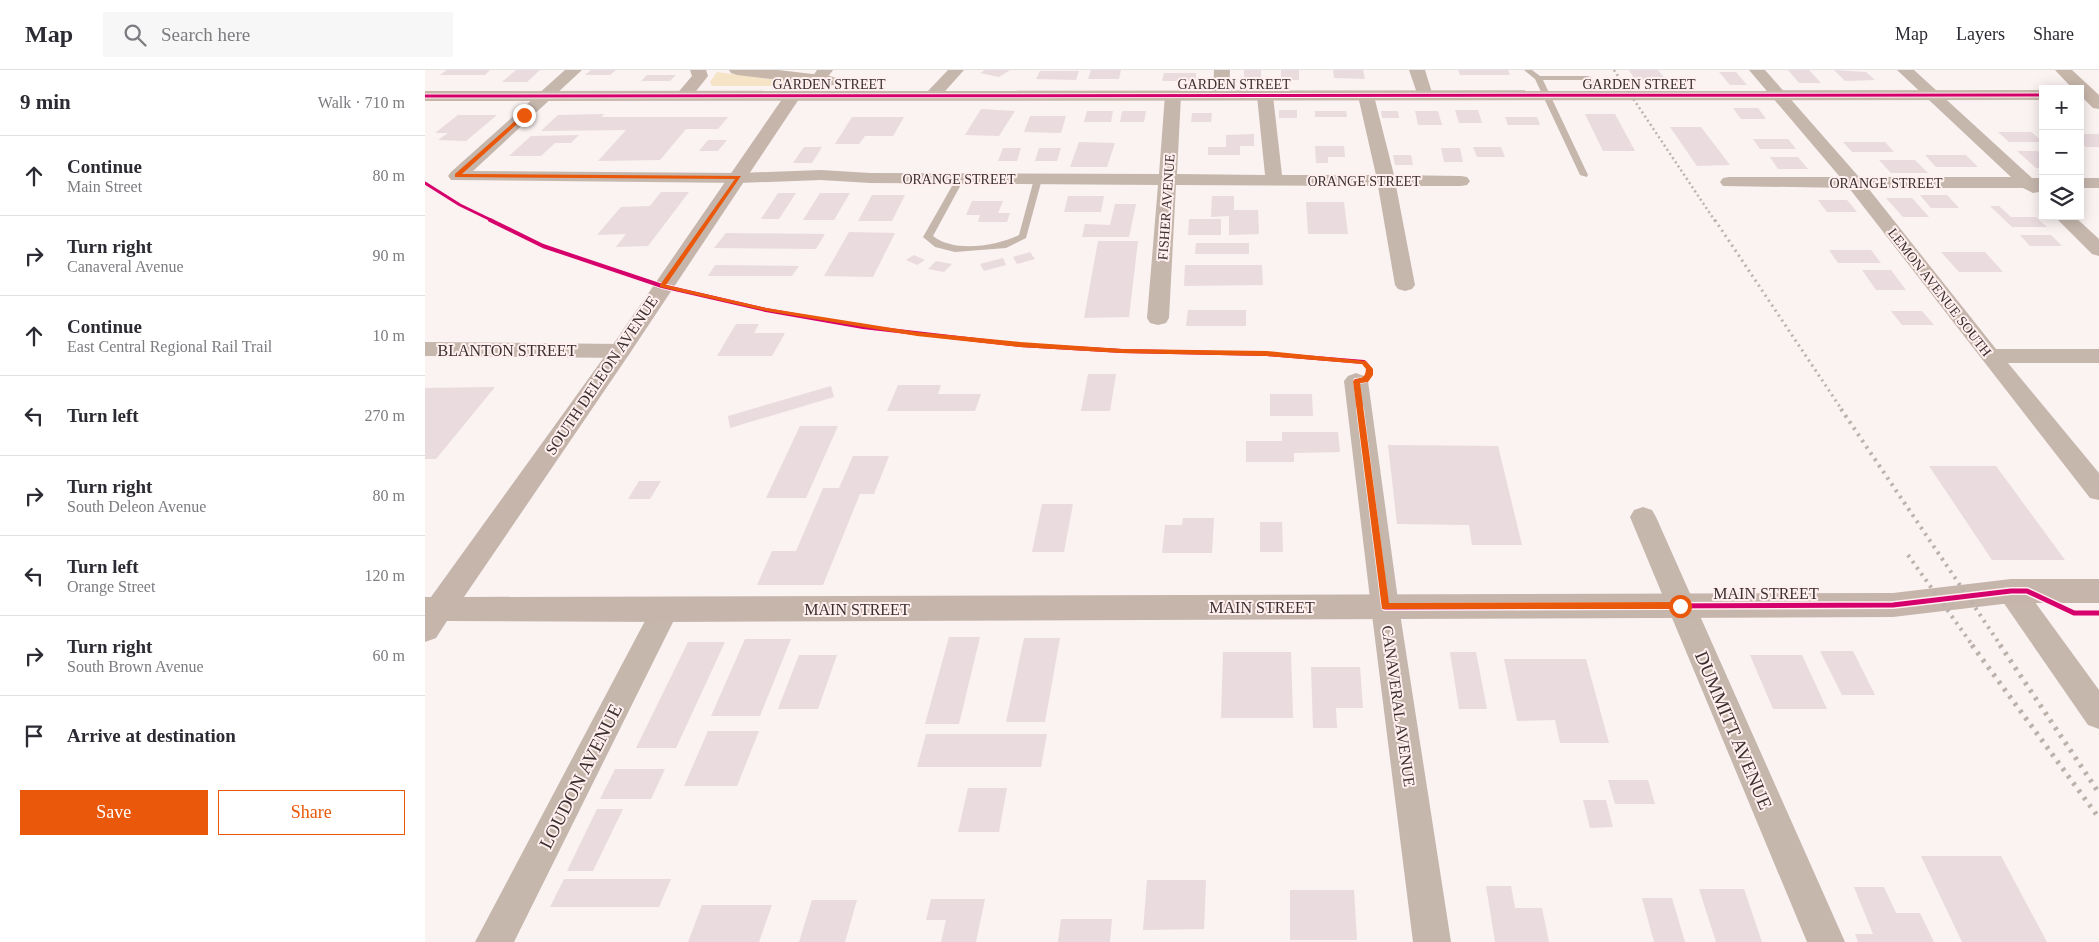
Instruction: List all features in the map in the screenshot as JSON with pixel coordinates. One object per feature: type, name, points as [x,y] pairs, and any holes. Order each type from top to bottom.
[{"type":"main road","points":[[737,70],[822,75],[933,95]]},
{"type":"main road","points":[[2063,70],[2091,97]]},
{"type":"main road","name":"GARDEN STREET","points":[[425,96],[2039,95]]},
{"type":"street","points":[[544,96],[574,70]]},
{"type":"street","points":[[683,96],[700,76],[698,70]]},
{"type":"street","points":[[933,95],[956,70]]},
{"type":"street","points":[[1221,95],[1222,70]]},
{"type":"street","points":[[1417,70],[1425,96]]},
{"type":"street","points":[[1757,70],[1778,95]]},
{"type":"street","points":[[1905,70],[2035,183]]},
{"type":"street","name":"LEMON AVENUE SOUTH","points":[[1778,95],[1855,183],[1990,356],[2099,491]]},
{"type":"street","name":"ORANGE STREET","points":[[544,96],[457,176],[739,178],[821,175],[870,178],[960,179],[1461,181]]},
{"type":"street","name":"SOUTH DELEON AVENUE","points":[[430,615],[620,351],[662,286],[739,178],[793,96]]},
{"type":"street","name":"FISHER AVENUE","points":[[1158,318],[1173,96]]},
{"type":"street","points":[[1265,96],[1274,180]]},
{"type":"street","points":[[1366,96],[1386,181],[1405,285]]},
{"type":"street","name":"ORANGE STREET","points":[[1729,182],[2035,183]]},
{"type":"street","points":[[2084,183],[2099,183]]},
{"type":"street","points":[[2067,220],[2099,250]]},
{"type":"street","name":"BLANTON STREET","points":[[425,349],[620,351]]},
{"type":"street","points":[[1990,356],[2099,356]]},
{"type":"street","name":"CANAVERAL AVENUE","points":[[1356,381],[1385,607],[1432,942]]},
{"type":"street","name":"DUMMITT AVENUE","points":[[1643,517],[1826,942]]},
{"type":"street","points":[[2011,591],[2099,715]]},
{"type":"street","name":"MAIN STREET","points":[[430,615],[665,610],[1893,605],[2011,591],[2099,591]]},
{"type":"street","name":"LOUDON AVENUE","points":[[494,942],[665,610]]},
{"type":"lane","points":[[1528,70],[1538,78],[1583,175]]},
{"type":"lane","points":[[1538,78],[1588,78],[1598,96]]},
{"type":"lane","points":[[960,179],[928,237],[938,246],[955,249],[979,248],[1005,244],[1023,236],[1038,179]]},
{"type":"shaded area","points":[[717,72],[822,86],[712,86],[710,82]]},
{"type":"building","points":[[447,70],[490,70],[485,75],[440,75]]},
{"type":"building","points":[[516,70],[540,70],[527,82],[502,82]]},
{"type":"building","points":[[591,70],[616,70],[610,75],[585,75]]},
{"type":"building","points":[[985,70],[1010,70],[999,77],[980,73]]},
{"type":"building","points":[[1091,70],[1121,70],[1119,79],[1088,79]]},
{"type":"building","points":[[1244,70],[1261,70],[1261,78],[1244,78]]},
{"type":"building","points":[[1281,70],[1299,70],[1299,80],[1281,80]]},
{"type":"building","points":[[1333,70],[1363,70],[1365,79],[1334,78]]},
{"type":"building","points":[[1458,70],[1508,70],[1510,75],[1460,75]]},
{"type":"building","points":[[1629,70],[1658,70],[1665,79],[1635,80]]},
{"type":"building","points":[[1788,70],[1809,70],[1821,83],[1799,83]]},
{"type":"building","points":[[1834,70],[1866,72],[1875,80],[1845,81]]},
{"type":"building","points":[[1040,71],[1079,71],[1076,80],[1036,79]]},
{"type":"building","points":[[1719,72],[1736,72],[1747,85],[1730,85]]},
{"type":"building","points":[[1164,73],[1196,73],[1196,81],[1162,81]]},
{"type":"building","points":[[647,75],[676,75],[670,81],[641,81]]},
{"type":"building","points":[[1733,108],[1758,108],[1766,119],[1741,119]]},
{"type":"building","points":[[981,109],[1015,111],[999,136],[965,135]]},
{"type":"building","points":[[1279,110],[1297,110],[1297,118],[1279,118]]},
{"type":"building","points":[[1455,110],[1478,110],[1482,123],[1459,123]]},
{"type":"building","points":[[1087,111],[1113,111],[1111,122],[1084,122]]},
{"type":"building","points":[[1122,111],[1146,111],[1144,122],[1120,122]]},
{"type":"building","points":[[1315,111],[1346,111],[1347,117],[1315,117]]},
{"type":"building","points":[[1381,111],[1398,111],[1399,118],[1382,118]]},
{"type":"building","points":[[1415,111],[1438,111],[1442,125],[1418,125]]},
{"type":"building","points":[[1192,113],[1212,113],[1211,122],[1191,122]]},
{"type":"building","points":[[604,114],[601,117],[728,117],[718,129],[686,129],[660,160],[598,161],[626,130],[541,131],[558,115]]},
{"type":"building","points":[[1585,114],[1615,114],[1635,151],[1603,151]]},
{"type":"building","points":[[458,115],[497,115],[466,141],[438,140],[448,133],[435,133]]},
{"type":"building","points":[[1030,116],[1066,116],[1061,133],[1024,132]]},
{"type":"building","points":[[852,117],[904,117],[893,136],[865,136],[859,144],[835,144]]},
{"type":"building","points":[[1505,117],[1537,117],[1540,125],[1508,125]]},
{"type":"building","points":[[1670,127],[1701,127],[1730,165],[1697,166]]},
{"type":"building","points":[[1998,132],[2031,132],[2039,139],[2039,142],[2009,142]]},
{"type":"building","points":[[1254,134],[1254,146],[1240,146],[1240,155],[1208,155],[1208,147],[1226,147],[1226,135]]},
{"type":"building","points":[[2084,134],[2099,134],[2099,147],[2084,145]]},
{"type":"building","points":[[579,135],[571,143],[555,143],[541,156],[509,156],[531,136]]},
{"type":"building","points":[[1753,139],[1788,139],[1796,149],[1760,149]]},
{"type":"building","points":[[708,140],[727,140],[718,151],[699,151]]},
{"type":"building","points":[[1079,142],[1115,143],[1107,167],[1070,167]]},
{"type":"building","points":[[1843,142],[1885,142],[1894,152],[1852,152]]},
{"type":"building","points":[[1315,146],[1344,146],[1345,157],[1328,157],[1328,163],[1316,163]]},
{"type":"building","points":[[804,147],[822,147],[812,163],[793,163]]},
{"type":"building","points":[[1473,147],[1501,147],[1505,157],[1477,157]]},
{"type":"building","points":[[1003,148],[1021,148],[1017,161],[998,161]]},
{"type":"building","points":[[1039,148],[1061,148],[1057,161],[1035,161]]},
{"type":"building","points":[[1441,148],[1460,148],[1463,162],[1444,162]]},
{"type":"building","points":[[2017,151],[2039,152],[2039,168],[2036,168]]},
{"type":"building","points":[[1393,155],[1411,155],[1413,165],[1395,165]]},
{"type":"building","points":[[1925,155],[1966,155],[1978,167],[1936,167]]},
{"type":"building","points":[[1770,157],[1798,157],[1808,169],[1778,169]]},
{"type":"building","points":[[1879,160],[1915,160],[1928,173],[1891,173]]},
{"type":"building","points":[[661,192],[689,192],[648,246],[616,247],[626,234],[597,235],[621,207],[650,206]]},
{"type":"building","points":[[778,193],[796,193],[779,219],[761,219]]},
{"type":"building","points":[[820,193],[850,193],[834,220],[803,220]]},
{"type":"building","points":[[872,195],[905,195],[892,221],[858,221]]},
{"type":"building","points":[[1920,195],[1947,195],[1959,208],[1931,208]]},
{"type":"building","points":[[1068,196],[1104,196],[1101,212],[1064,212]]},
{"type":"building","points":[[1212,196],[1234,196],[1234,210],[1258,210],[1259,234],[1229,235],[1229,216],[1211,217]]},
{"type":"building","points":[[1886,198],[1912,198],[1929,217],[1903,217]]},
{"type":"building","points":[[1818,200],[1847,200],[1857,212],[1827,212]]},
{"type":"building","points":[[972,201],[1003,201],[998,213],[1010,213],[1007,222],[978,222],[980,215],[966,215]]},
{"type":"building","points":[[1306,202],[1344,202],[1348,234],[1308,234]]},
{"type":"building","points":[[1115,204],[1136,204],[1129,237],[1082,237],[1085,224],[1110,225]]},
{"type":"building","points":[[1990,206],[1999,206],[2011,217],[2036,217],[2047,227],[2012,227]]},
{"type":"building","points":[[1189,219],[1221,219],[1221,235],[1188,235]]},
{"type":"building","points":[[849,232],[895,233],[873,277],[824,276]]},
{"type":"building","points":[[726,233],[825,234],[816,249],[714,248]]},
{"type":"building","points":[[2020,235],[2051,235],[2062,246],[2030,246]]},
{"type":"building","points":[[1098,241],[1138,241],[1129,317],[1084,318]]},
{"type":"building","points":[[1196,243],[1249,243],[1249,254],[1195,254]]},
{"type":"building","points":[[1829,250],[1871,250],[1881,263],[1838,263]]},
{"type":"building","points":[[1030,252],[1035,259],[1017,264],[1013,257]]},
{"type":"building","points":[[1941,252],[1985,252],[2003,272],[1959,272]]},
{"type":"building","points":[[914,255],[925,260],[917,265],[906,260]]},
{"type":"building","points":[[1003,258],[1006,265],[984,271],[980,264]]},
{"type":"building","points":[[936,261],[952,264],[944,272],[928,269]]},
{"type":"building","points":[[715,265],[799,266],[792,276],[708,276]]},
{"type":"building","points":[[1185,265],[1262,265],[1263,285],[1184,286]]},
{"type":"building","points":[[1862,270],[1891,270],[1906,290],[1876,290]]},
{"type":"building","points":[[1188,310],[1246,310],[1246,326],[1186,326]]},
{"type":"building","points":[[1891,311],[1922,311],[1934,325],[1902,325]]},
{"type":"building","points":[[736,324],[759,324],[754,333],[785,333],[772,356],[717,356]]},
{"type":"building","points":[[1088,374],[1116,374],[1110,411],[1081,411]]},
{"type":"building","points":[[898,385],[941,385],[938,394],[981,394],[975,411],[887,411]]},
{"type":"building","points":[[831,386],[834,397],[730,428],[728,416]]},
{"type":"building","points":[[495,387],[436,459],[425,459],[425,388]]},
{"type":"building","points":[[1270,394],[1312,394],[1313,416],[1270,416]]},
{"type":"building","points":[[800,426],[838,426],[806,498],[766,498]]},
{"type":"building","points":[[1282,432],[1338,432],[1340,452],[1294,453],[1294,462],[1246,462],[1246,441],[1282,441]]},
{"type":"building","points":[[1388,445],[1498,446],[1522,545],[1472,545],[1469,525],[1397,524]]},
{"type":"building","points":[[853,456],[889,456],[874,494],[860,494],[823,585],[757,585],[772,551],[796,551],[823,488],[839,488]]},
{"type":"building","points":[[1929,466],[1996,466],[2065,560],[1992,560]]},
{"type":"building","points":[[639,481],[661,481],[650,499],[628,499]]},
{"type":"building","points":[[1042,504],[1073,504],[1064,552],[1032,552]]},
{"type":"building","points":[[1183,518],[1214,518],[1212,553],[1162,553],[1165,525],[1182,525]]},
{"type":"building","points":[[1260,522],[1282,522],[1283,552],[1260,552]]},
{"type":"building","points":[[949,637],[980,637],[959,724],[925,724]]},
{"type":"building","points":[[1024,638],[1060,638],[1045,722],[1006,722]]},
{"type":"building","points":[[745,639],[791,639],[760,716],[711,716]]},
{"type":"building","points":[[688,642],[725,642],[676,748],[636,748]]},
{"type":"building","points":[[1820,651],[1853,651],[1875,695],[1842,695]]},
{"type":"building","points":[[1223,652],[1291,652],[1293,718],[1221,718]]},
{"type":"building","points":[[1450,652],[1476,652],[1487,709],[1459,709]]},
{"type":"building","points":[[799,655],[837,655],[818,709],[778,709]]},
{"type":"building","points":[[1750,655],[1802,655],[1827,709],[1773,709]]},
{"type":"building","points":[[1504,659],[1586,659],[1609,743],[1560,743],[1555,720],[1517,721]]},
{"type":"building","points":[[1311,667],[1360,667],[1363,708],[1336,708],[1337,728],[1313,728]]},
{"type":"building","points":[[708,731],[759,731],[737,786],[684,786]]},
{"type":"building","points":[[926,734],[1047,734],[1041,767],[917,767]]},
{"type":"building","points":[[615,769],[665,769],[651,799],[600,799]]},
{"type":"building","points":[[1608,780],[1648,780],[1655,804],[1615,804]]},
{"type":"building","points":[[968,788],[1007,788],[999,832],[958,832]]},
{"type":"building","points":[[1583,800],[1606,800],[1613,827],[1590,828]]},
{"type":"building","points":[[597,809],[623,809],[593,871],[567,871]]},
{"type":"building","points":[[1921,856],[2001,856],[2047,942],[1962,942]]},
{"type":"building","points":[[564,879],[671,879],[659,907],[550,907]]},
{"type":"building","points":[[1147,880],[1206,880],[1204,929],[1143,930]]},
{"type":"building","points":[[1486,886],[1511,886],[1515,908],[1542,908],[1549,942],[1495,942]]},
{"type":"building","points":[[1854,887],[1884,887],[1896,913],[1920,913],[1934,942],[1858,942],[1855,934],[1873,934]]},
{"type":"building","points":[[1699,889],[1744,889],[1762,942],[1716,942]]},
{"type":"building","points":[[1290,890],[1354,890],[1357,940],[1290,940]]},
{"type":"building","points":[[1642,898],[1672,898],[1685,942],[1654,942]]},
{"type":"building","points":[[931,899],[985,899],[976,942],[941,942],[946,920],[926,920]]},
{"type":"building","points":[[812,900],[857,900],[845,942],[799,942]]},
{"type":"building","points":[[702,905],[772,905],[759,942],[688,942]]},
{"type":"building","points":[[1061,919],[1112,919],[1110,942],[1058,942]]},
{"type":"railway","points":[[1614,70],[1715,221]]},
{"type":"railway","points":[[1715,220],[1842,410]]},
{"type":"railway","points":[[1841,409],[2001,646]]},
{"type":"railway","points":[[1908,555],[1973,646]]},
{"type":"railway","points":[[1972,645],[2099,818]]},
{"type":"railway","points":[[2000,645],[2099,793]]},
{"type":"cycle path","points":[[425,96],[2039,95]]},
{"type":"cycle path","points":[[425,183],[460,205],[543,246],[662,286],[766,310],[863,327],[1020,345],[1122,351],[1267,354],[1364,362],[1370,369],[1369,375],[1365,380],[1356,381],[1385,607],[1893,605],[2011,591],[2027,591],[2074,613],[2099,613]]},
{"type":"route","points":[[524,115],[457,176],[739,178],[662,286],[766,310],[863,327],[917,334],[1020,345],[1122,351],[1267,354],[1364,362],[1370,369],[1369,375],[1365,380],[1356,381],[1385,607],[1680,606]]}]
